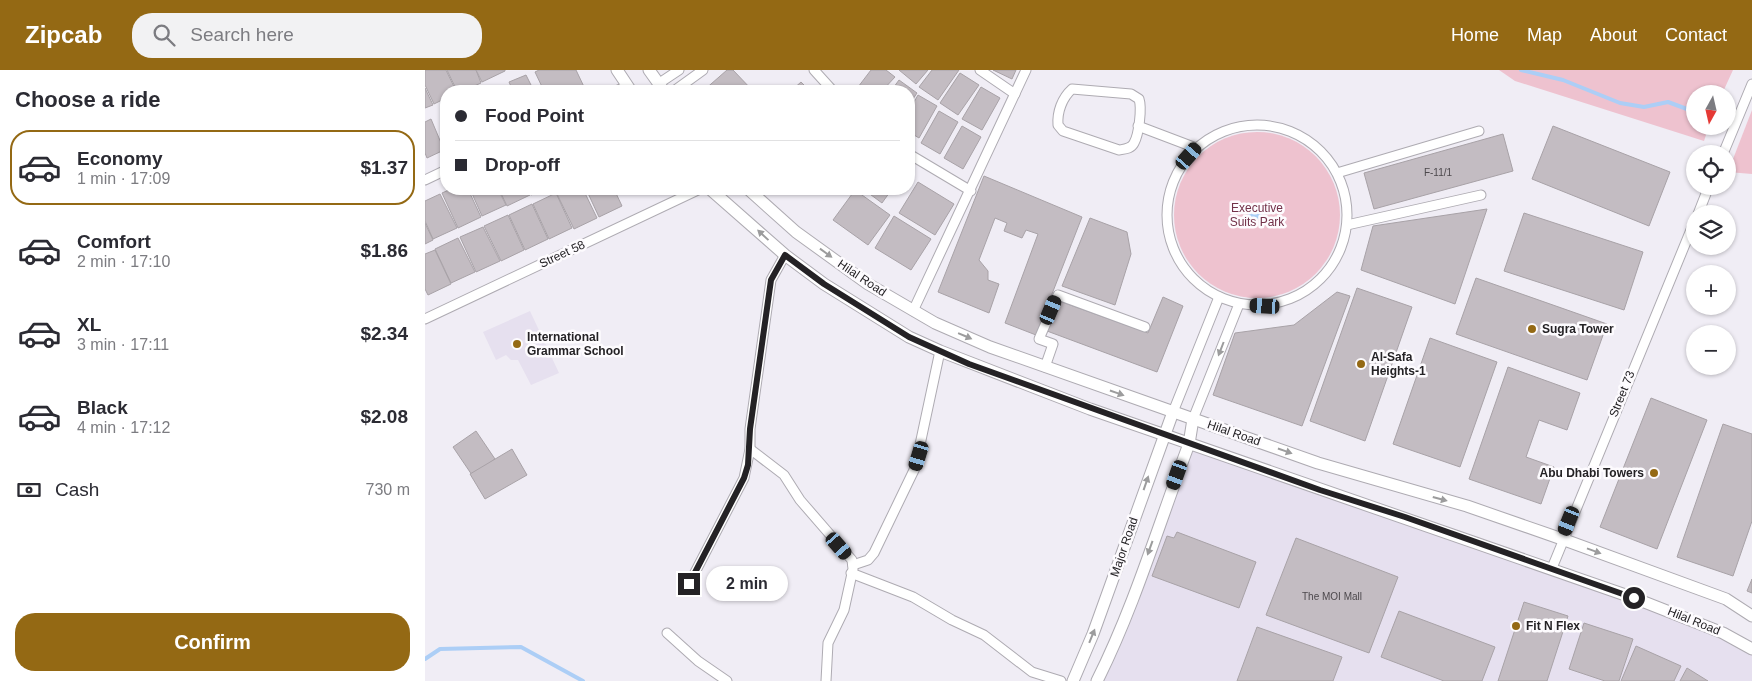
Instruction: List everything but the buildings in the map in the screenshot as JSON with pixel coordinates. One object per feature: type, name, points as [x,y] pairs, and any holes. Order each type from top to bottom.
[{"type":"street","points":[[617,70],[626,85]]},
{"type":"street","points":[[649,70],[659,85]]},
{"type":"street","points":[[664,85],[679,70]]},
{"type":"street","points":[[682,85],[703,70]]},
{"type":"street","points":[[814,70],[828,85]]},
{"type":"street","points":[[980,70],[1015,94]]},
{"type":"street","points":[[913,311],[1027,70]]},
{"type":"street","points":[[1727,145],[1752,84]]},
{"type":"street","points":[[1072,89],[1131,94],[1139,99],[1142,106],[1138,126],[1134,144],[1128,149],[1119,150],[1063,131],[1058,125],[1057,115],[1066,94],[1072,89]]},
{"type":"street","points":[[1258,125],[1281,128],[1310,143],[1323,153],[1337,173],[1346,198],[1347,225],[1343,244],[1331,268],[1313,286],[1291,300],[1265,306],[1239,304],[1219,298],[1196,283],[1179,262],[1169,238],[1166,211],[1171,185],[1181,165],[1196,148],[1215,135],[1236,127],[1258,125]]},
{"type":"street","points":[[1138,126],[1196,148]]},
{"type":"street","points":[[1337,173],[1479,130]]},
{"type":"street","points":[[915,158],[971,191]]},
{"type":"street","points":[[425,180],[440,173]]},
{"type":"street","name":"Street 58","points":[[425,319],[687,195]]},
{"type":"street","name":"Hilal Road","points":[[717,195],[785,255],[824,284],[909,337],[940,351],[1020,384],[1163,435],[1552,568],[1723,633],[1752,649]]},
{"type":"street","name":"Hilal Road","points":[[755,195],[796,232],[868,284],[913,311],[945,327],[1045,367],[1367,479],[1467,506],[1562,539],[1726,599],[1752,616]]},
{"type":"street","points":[[1347,225],[1481,195]]},
{"type":"street","name":"Street 73","points":[[1552,568],[1562,539],[1686,242]]},
{"type":"street","points":[[689,584],[744,478],[750,449],[750,429],[771,280],[785,255]]},
{"type":"street","points":[[1045,367],[1053,344],[1039,339],[1057,295],[1145,327]]},
{"type":"street","points":[[1173,412],[1219,298]]},
{"type":"street","points":[[1193,419],[1239,304]]},
{"type":"street","points":[[852,569],[868,560],[874,553],[911,477],[919,456],[940,351]]},
{"type":"street","name":"Major Road","points":[[1073,681],[1093,634],[1163,435],[1173,412]]},
{"type":"street","name":"Major Road","points":[[1097,681],[1118,637],[1189,444],[1193,419]]},
{"type":"street","points":[[750,449],[784,475],[800,500],[852,560],[844,610],[828,643],[826,681]]},
{"type":"street","points":[[852,569],[913,597],[952,620],[984,635],[1032,672],[1061,681]]},
{"type":"street","points":[[667,633],[698,660],[727,681]]},
{"type":"shaded area","name":"International Grammar School","points":[[530,311],[559,373],[531,385],[518,360],[511,360],[506,355],[496,360],[483,332]]},
{"type":"shaded area","points":[[1189,444],[1552,568],[1752,650],[1752,681],[1096,681]]},
{"type":"green space","points":[[1499,70],[1733,70],[1726,85],[1686,85],[1686,135],[1706,135],[1704,141],[1515,81]]},
{"type":"green space","points":[[1752,110],[1752,174],[1736,173],[1736,151]]},
{"type":"green space","name":"Executive Suits Park","points":[[1265,132],[1289,138],[1316,156],[1334,183],[1339,199],[1339,231],[1334,247],[1316,274],[1303,284],[1281,295],[1249,298],[1225,292],[1204,279],[1193,268],[1177,239],[1174,207],[1180,183],[1193,162],[1204,151],[1233,135]]},
{"type":"water","points":[[1255,206],[1260,208],[1262,213],[1260,218],[1255,220],[1250,218],[1248,213],[1250,208]]},
{"type":"waterway","points":[[1521,70],[1563,80],[1620,103],[1644,107],[1668,102],[1686,109]]},
{"type":"waterway","points":[[425,659],[440,649],[521,647],[583,681]]},
{"type":"place","name":"Sugra Tower","points":[[1532,329]]},
{"type":"place","name":"International Grammar School","points":[[517,344]]},
{"type":"place","name":"Al-Safa Heights-1","points":[[1361,364]]},
{"type":"place","name":"Abu Dhabi Towers","points":[[1654,473]]},
{"type":"place","name":"Fit N Flex","points":[[1516,626]]},
{"type":"route","points":[[689,584],[744,478],[748,465],[750,429],[771,280],[785,255],[824,284],[909,337],[969,364],[1189,444],[1320,490],[1405,517],[1634,598]]}]
